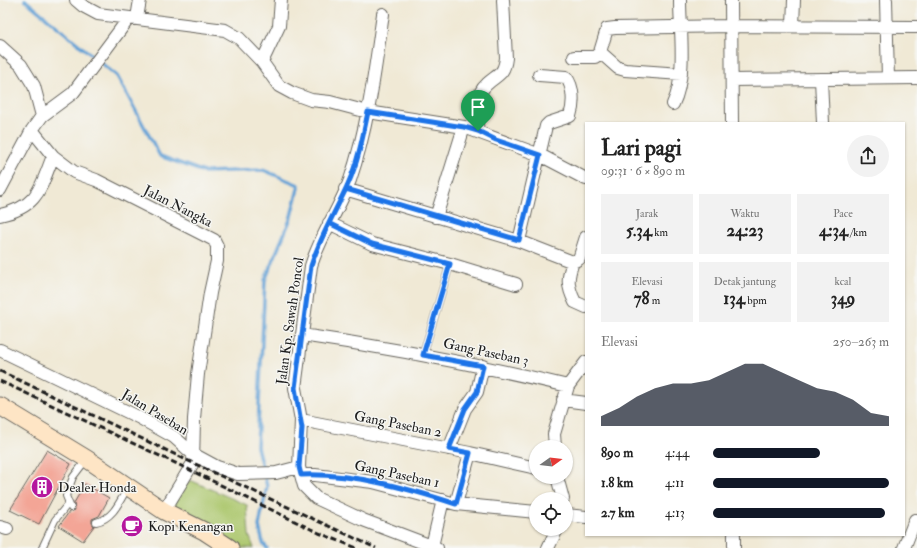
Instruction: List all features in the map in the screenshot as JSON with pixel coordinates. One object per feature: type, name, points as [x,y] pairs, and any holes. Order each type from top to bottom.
[{"type":"main road","points":[[0,406],[87,459],[164,511],[204,530],[230,548]]},
{"type":"street","points":[[0,190],[32,130],[42,116],[74,93],[102,54],[133,18],[140,0]]},
{"type":"street","points":[[262,62],[279,26],[281,0]]},
{"type":"street","points":[[478,131],[476,108],[480,95],[486,85],[502,73],[505,67],[506,58],[503,0]]},
{"type":"street","points":[[673,104],[678,93],[681,74],[680,0]]},
{"type":"street","points":[[731,0],[732,122]]},
{"type":"street","points":[[793,26],[794,0]]},
{"type":"street","points":[[886,0],[888,78]]},
{"type":"street","points":[[81,2],[98,14],[225,30],[239,38],[262,62],[279,86],[292,93],[311,100],[330,102],[368,112],[464,127],[478,131],[496,140],[540,155],[585,178]]},
{"type":"street","name":"Jalan Kp. Sawah Poncol","points":[[300,471],[301,420],[295,388],[311,266],[317,247],[346,189],[362,144],[383,14]]},
{"type":"street","points":[[574,57],[595,57],[600,52],[607,29],[731,26],[917,27]]},
{"type":"street","points":[[0,46],[21,66],[34,86],[42,116]]},
{"type":"street","points":[[600,52],[618,68],[625,70],[681,74]]},
{"type":"street","points":[[519,240],[546,126],[550,123],[570,116],[573,108],[570,81],[566,77],[539,75]]},
{"type":"street","points":[[732,80],[917,78]]},
{"type":"street","points":[[821,79],[823,122]]},
{"type":"street","points":[[436,217],[464,127]]},
{"type":"street","name":"Jalan Nangka","points":[[32,130],[53,156],[74,172],[96,180],[214,240],[217,246],[217,261],[210,293],[198,374],[193,463],[164,511]]},
{"type":"street","points":[[0,215],[22,209],[34,200],[53,156]]},
{"type":"street","points":[[346,189],[436,217],[519,240],[573,262]]},
{"type":"street","points":[[329,223],[372,244],[450,264],[516,284]]},
{"type":"street","points":[[585,240],[579,259],[573,262],[567,279],[574,302],[585,307]]},
{"type":"street","name":"Gang Paseban 3","points":[[302,334],[483,366],[568,386]]},
{"type":"street","name":"Jalan Paseban","points":[[0,350],[138,417],[174,437],[193,454],[217,467],[238,474],[300,471]]},
{"type":"street","points":[[554,440],[554,434],[568,386],[585,363]]},
{"type":"street","points":[[449,449],[465,409],[477,392],[483,366]]},
{"type":"street","points":[[563,400],[585,403]]},
{"type":"street","name":"Gang Paseban 2","points":[[301,420],[470,453],[529,466]]},
{"type":"street","points":[[456,504],[470,453]]},
{"type":"street","points":[[300,471],[304,486],[316,498],[363,520],[434,547],[443,500]]},
{"type":"street","name":"Gang Paseban 1","points":[[300,471],[315,475],[373,482],[456,504],[529,511]]},
{"type":"street","points":[[573,516],[585,517]]},
{"type":"street","points":[[904,548],[915,520],[917,520]]},
{"type":"street","points":[[548,548],[554,536]]},
{"type":"street","points":[[734,536],[734,548]]},
{"type":"lane","points":[[423,355],[450,264]]},
{"type":"lane","points":[[42,548],[55,520],[70,506],[66,496],[69,486],[87,459]]},
{"type":"lane","points":[[96,522],[104,521],[112,514],[129,486]]},
{"type":"green space","points":[[190,480],[247,505],[249,535],[254,548],[238,548],[171,507]]},
{"type":"building","name":"Dealer Honda","points":[[47,450],[71,464],[39,524],[10,510]]},
{"type":"building","points":[[85,484],[109,498],[99,516],[92,519],[94,526],[83,541],[59,526],[69,512],[75,510],[74,503]]},
{"type":"waterway","points":[[25,0],[117,76],[160,156],[204,172],[263,170],[299,185],[290,220],[265,280],[257,447],[267,486],[259,526],[263,543],[267,548]]},
{"type":"railway","points":[[0,371],[376,548]]},
{"type":"railway","points":[[0,381],[190,470],[319,533],[357,548]]},
{"type":"place","name":"Dealer Honda","points":[[42,487]]},
{"type":"place","name":"Kopi Kenangan","points":[[132,526]]},
{"type":"route","points":[[478,131],[464,127],[368,112],[362,144],[349,182],[335,214],[329,223],[317,247],[311,266],[295,388],[302,428],[299,467],[301,475],[315,475],[373,482],[456,504],[470,453],[449,449],[465,409],[477,392],[483,366],[423,355],[450,264],[372,244],[329,223],[335,214],[346,189],[436,217],[519,240],[540,155],[496,140],[478,131]]}]
